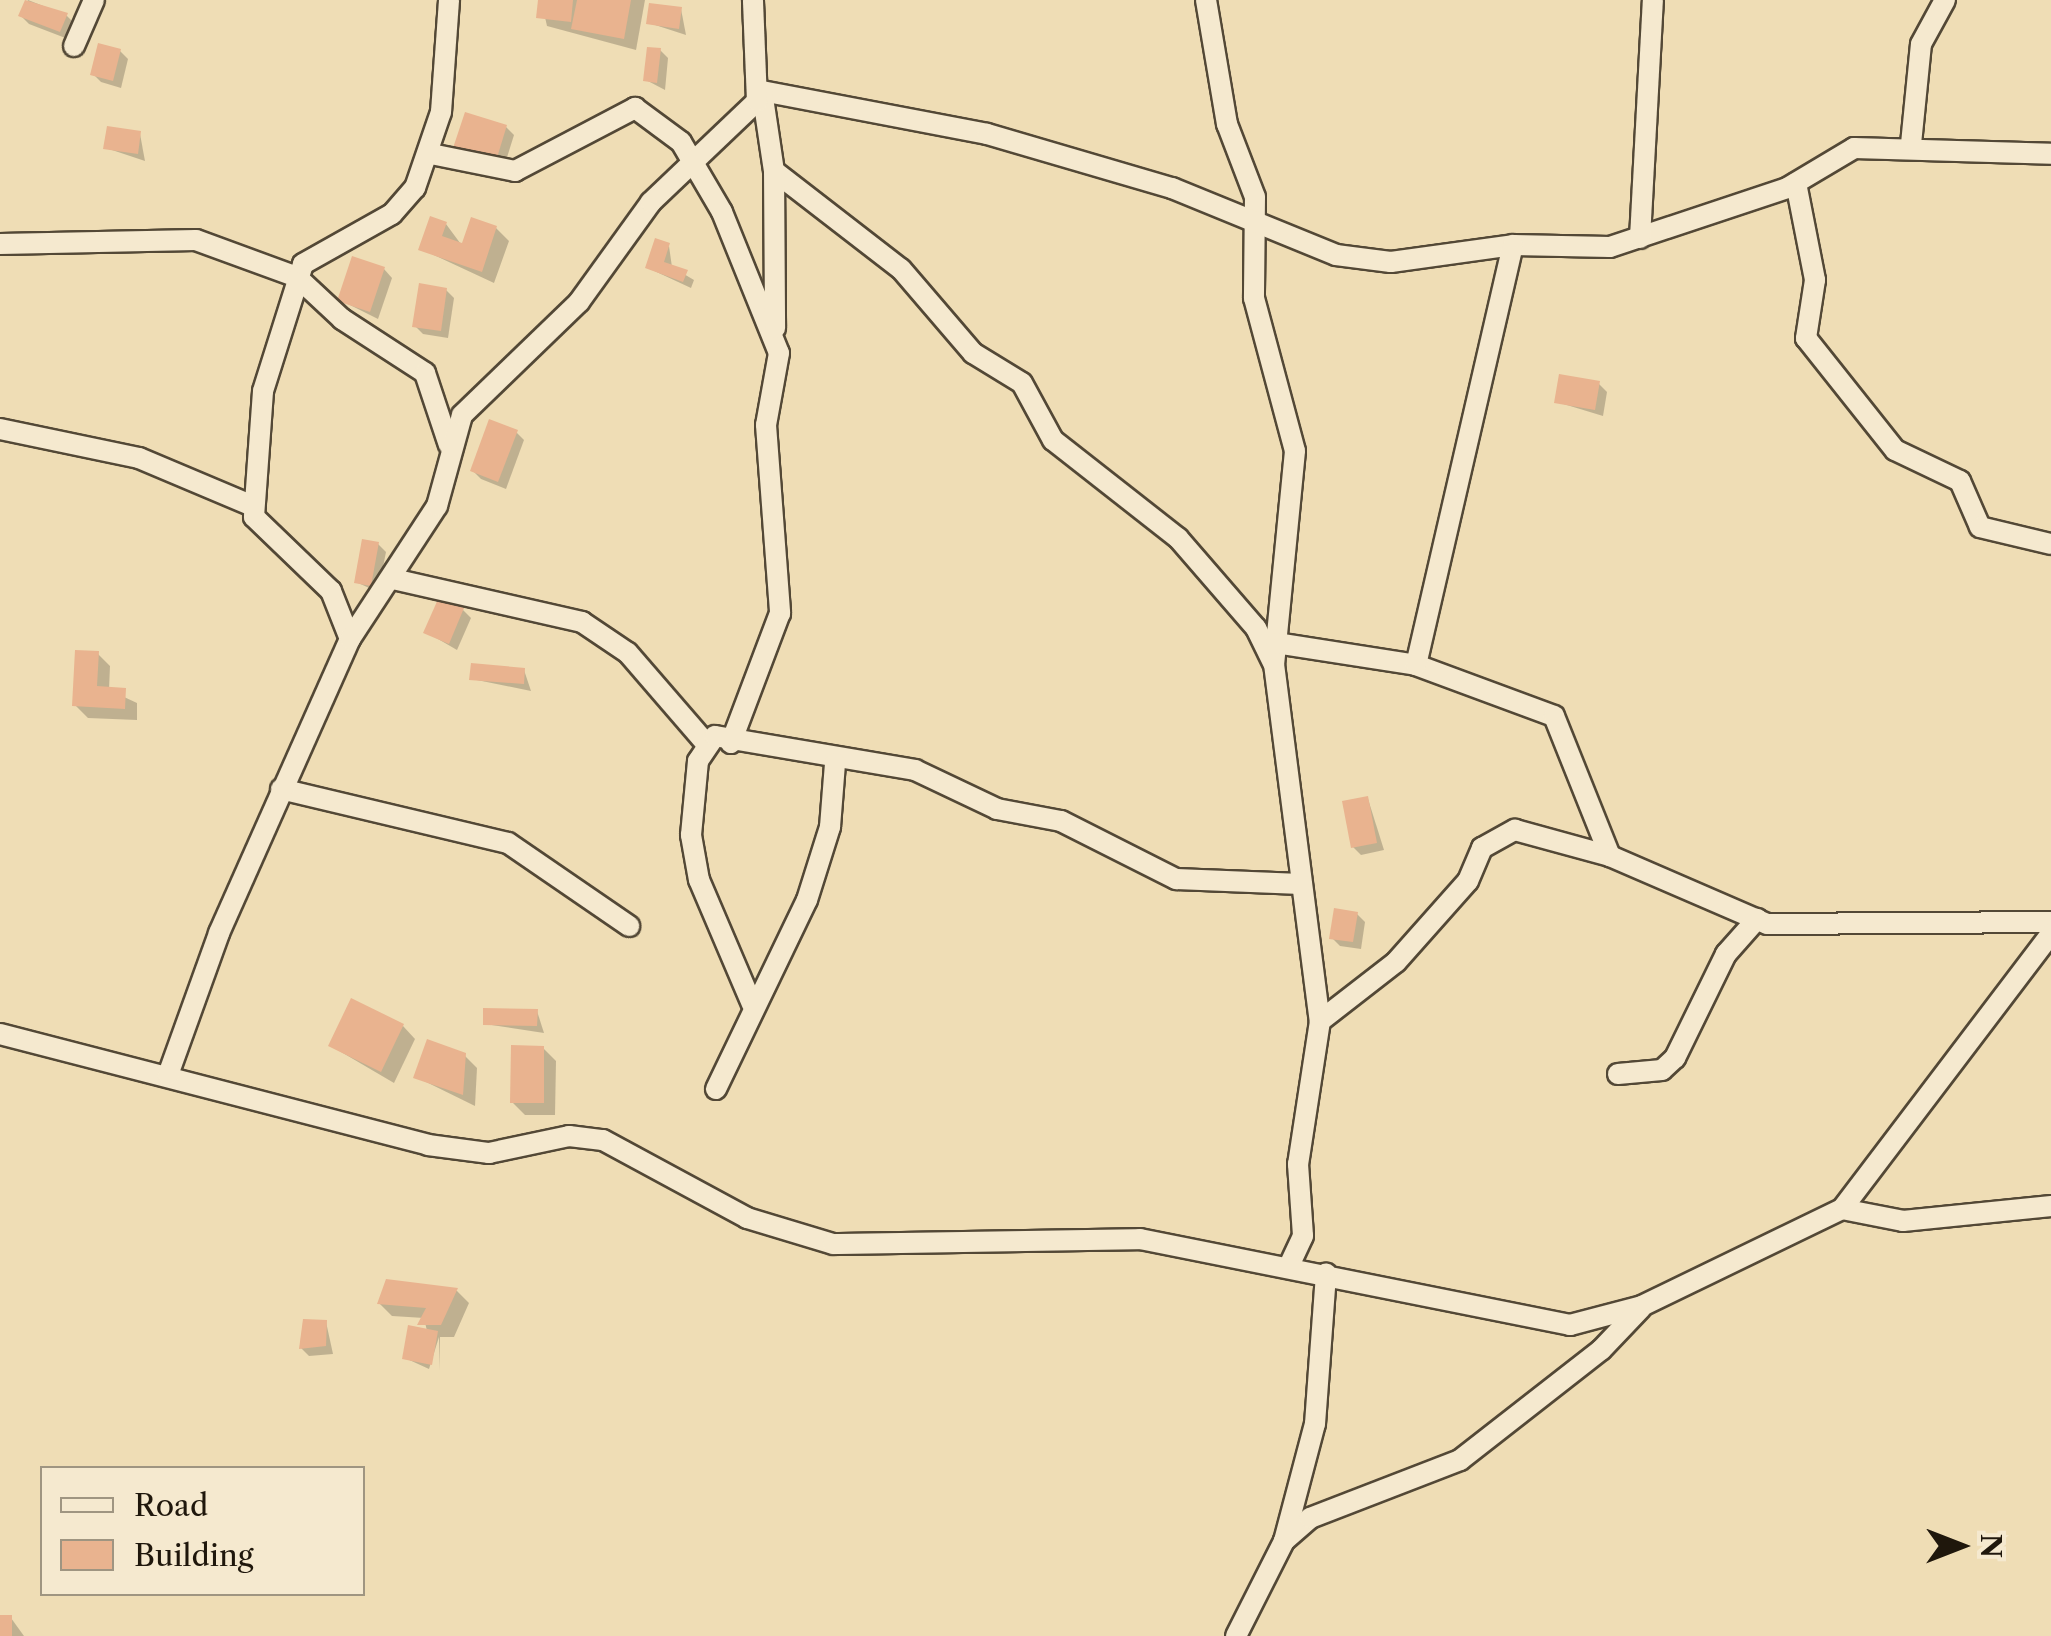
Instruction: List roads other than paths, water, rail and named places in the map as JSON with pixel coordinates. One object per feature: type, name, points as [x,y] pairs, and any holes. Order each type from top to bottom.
[{"type":"street","points":[[74,46],[94,0]]},
{"type":"street","points":[[350,639],[331,591],[259,526],[250,505],[263,392],[294,314],[297,276],[322,247],[404,204],[430,154],[449,0]]},
{"type":"street","points":[[731,742],[780,614],[767,504],[775,328],[774,171],[753,0]]},
{"type":"street","points":[[1206,0],[1220,97],[1255,197],[1254,298],[1295,451],[1275,654],[1320,1021],[1298,1164],[1303,1236],[1290,1264]]},
{"type":"street","points":[[1640,238],[1653,0]]},
{"type":"street","points":[[1911,144],[1921,44],[1945,0]]},
{"type":"street","points":[[168,1076],[281,789],[350,639],[394,579],[437,506],[449,445],[470,405],[580,302],[640,214],[762,91]]},
{"type":"street","points":[[762,91],[987,134],[1253,222],[1336,255],[1391,262],[1513,245],[1640,238],[1796,183],[1840,152],[1911,144],[2051,154]]},
{"type":"street","points":[[430,154],[516,172],[635,108],[676,136],[775,328]]},
{"type":"street","points":[[774,171],[901,269],[973,353],[1022,384],[1053,440],[1178,538],[1275,654],[1416,665],[1554,716],[1610,856]]},
{"type":"street","points":[[1796,183],[1815,280],[1806,338],[1895,450],[1960,481],[1980,526],[2051,544]]},
{"type":"street","points":[[0,244],[196,240],[297,276],[342,319],[425,372],[449,445]]},
{"type":"street","points":[[1416,665],[1513,245]]},
{"type":"street","points":[[0,429],[139,458],[250,505]]},
{"type":"street","points":[[394,579],[582,622],[628,653],[704,741],[731,742],[835,763],[915,770],[997,809],[1061,821],[1176,879],[1301,884]]},
{"type":"street","points":[[704,741],[690,808],[699,880],[752,1004]]},
{"type":"street","points":[[716,1089],[752,1004],[807,900],[830,826],[835,763]]},
{"type":"street","points":[[281,789],[508,843],[629,926]]},
{"type":"street","points":[[1320,1021],[1396,962],[1500,832],[1536,832],[1610,856],[1757,920],[1790,928],[1942,918],[2051,922]]},
{"type":"street","points":[[1618,1074],[1662,1070],[1675,1058],[1726,954],[1757,920]]},
{"type":"street","points":[[0,1034],[428,1145],[488,1153],[569,1136],[603,1140],[747,1218],[834,1244],[1140,1239],[1290,1264],[1547,1324],[1642,1306],[1842,1208],[2051,934]]},
{"type":"street","points":[[1842,1208],[1903,1221],[2051,1206]]},
{"type":"street","points":[[1236,1636],[1284,1541],[1315,1424],[1326,1272]]},
{"type":"street","points":[[1284,1541],[1341,1501],[1460,1460],[1602,1350],[1642,1306]]}]
